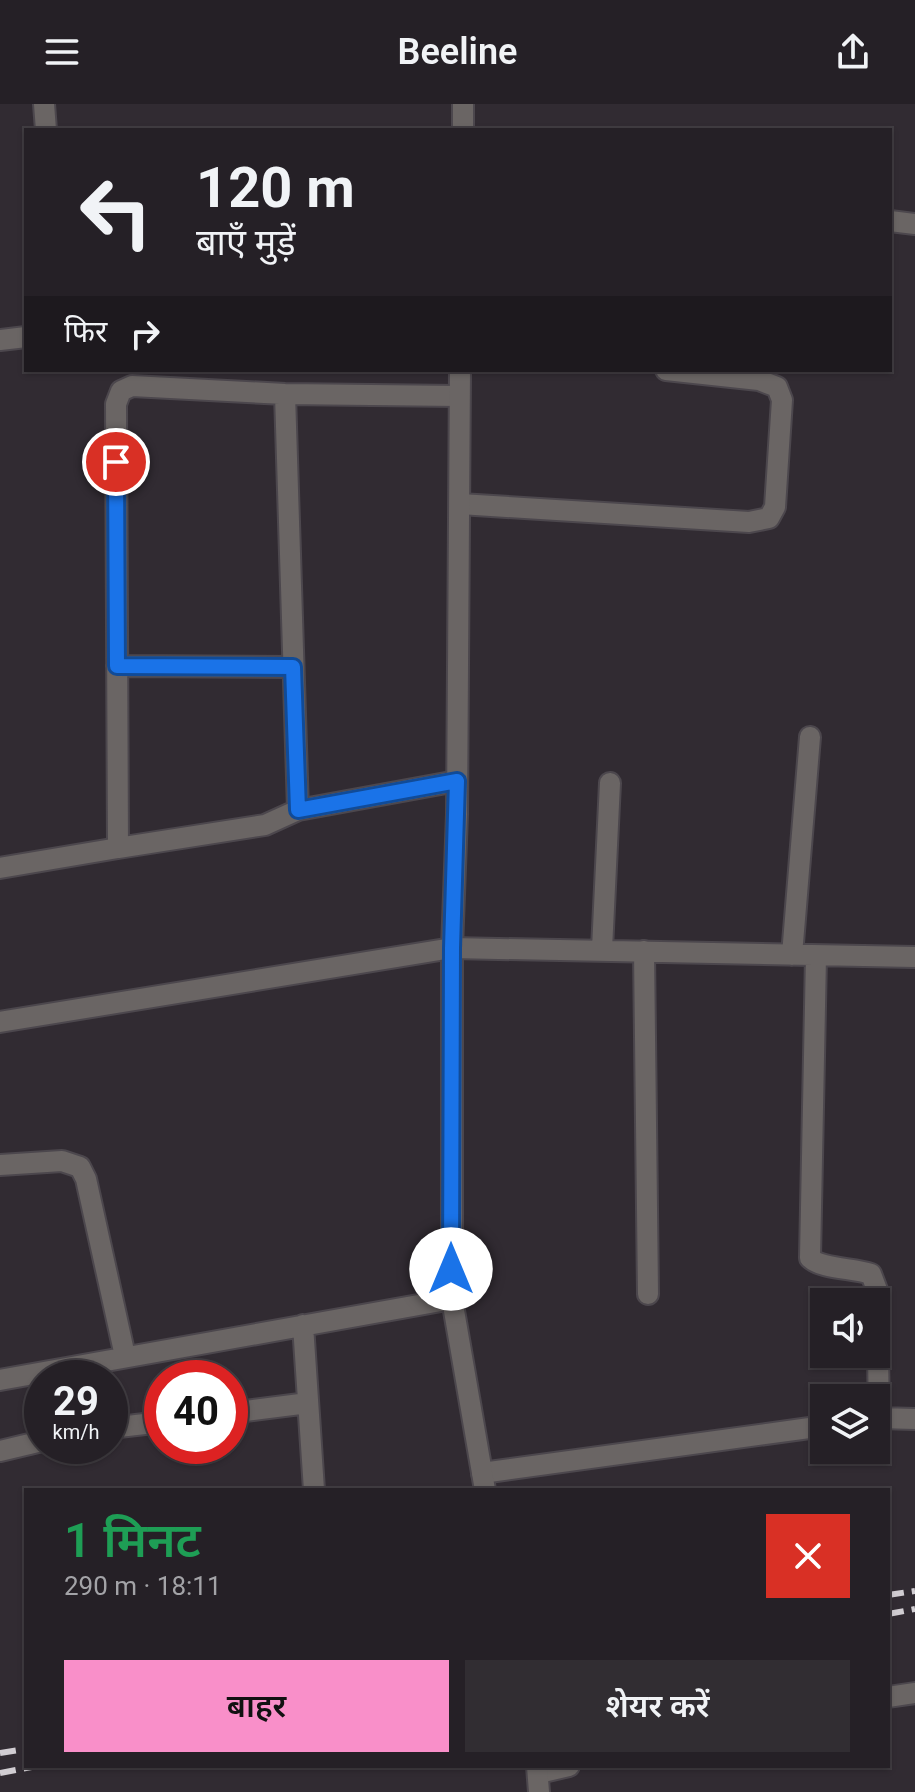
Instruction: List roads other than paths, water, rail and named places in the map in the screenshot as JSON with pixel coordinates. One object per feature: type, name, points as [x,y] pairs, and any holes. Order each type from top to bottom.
[{"type":"street","points":[[44,104],[46,128]]},
{"type":"street","points":[[463,104],[463,128]]},
{"type":"street","points":[[892,221],[915,224]]},
{"type":"street","points":[[0,340],[24,337]]},
{"type":"street","points":[[460,372],[457,781],[452,948],[452,1299],[484,1481],[810,1428]]},
{"type":"street","points":[[460,504],[749,522],[769,518],[775,507],[782,400],[777,387],[759,380],[685,372]]},
{"type":"street","points":[[118,848],[117,396],[132,386],[285,394],[458,396]]},
{"type":"street","points":[[285,394],[298,810]]},
{"type":"street","points":[[117,666],[293,667]]},
{"type":"street","points":[[792,955],[810,737]]},
{"type":"street","points":[[0,868],[265,825],[298,810],[457,781]]},
{"type":"street","points":[[602,949],[610,783]]},
{"type":"street","points":[[0,1022],[452,948],[915,957]]},
{"type":"street","points":[[644,951],[648,1294]]},
{"type":"street","points":[[816,956],[810,1258],[819,1265],[855,1268],[871,1274],[877,1290],[877,1384]]},
{"type":"street","points":[[0,1165],[62,1161],[80,1167],[86,1179],[125,1356]]},
{"type":"street","points":[[0,1380],[452,1299]]},
{"type":"street","points":[[303,1325],[314,1488]]},
{"type":"street","points":[[248,1411],[308,1403]]},
{"type":"street","points":[[890,1418],[915,1419]]},
{"type":"street","points":[[0,1451],[24,1445]]},
{"type":"street","points":[[890,1697],[915,1693]]},
{"type":"street","points":[[538,1777],[563,1768]]},
{"type":"railway","points":[[890,1595],[915,1591]]},
{"type":"railway","points":[[890,1614],[915,1609]]},
{"type":"railway","points":[[0,1753],[24,1749]]},
{"type":"railway","points":[[0,1773],[26,1768]]}]
